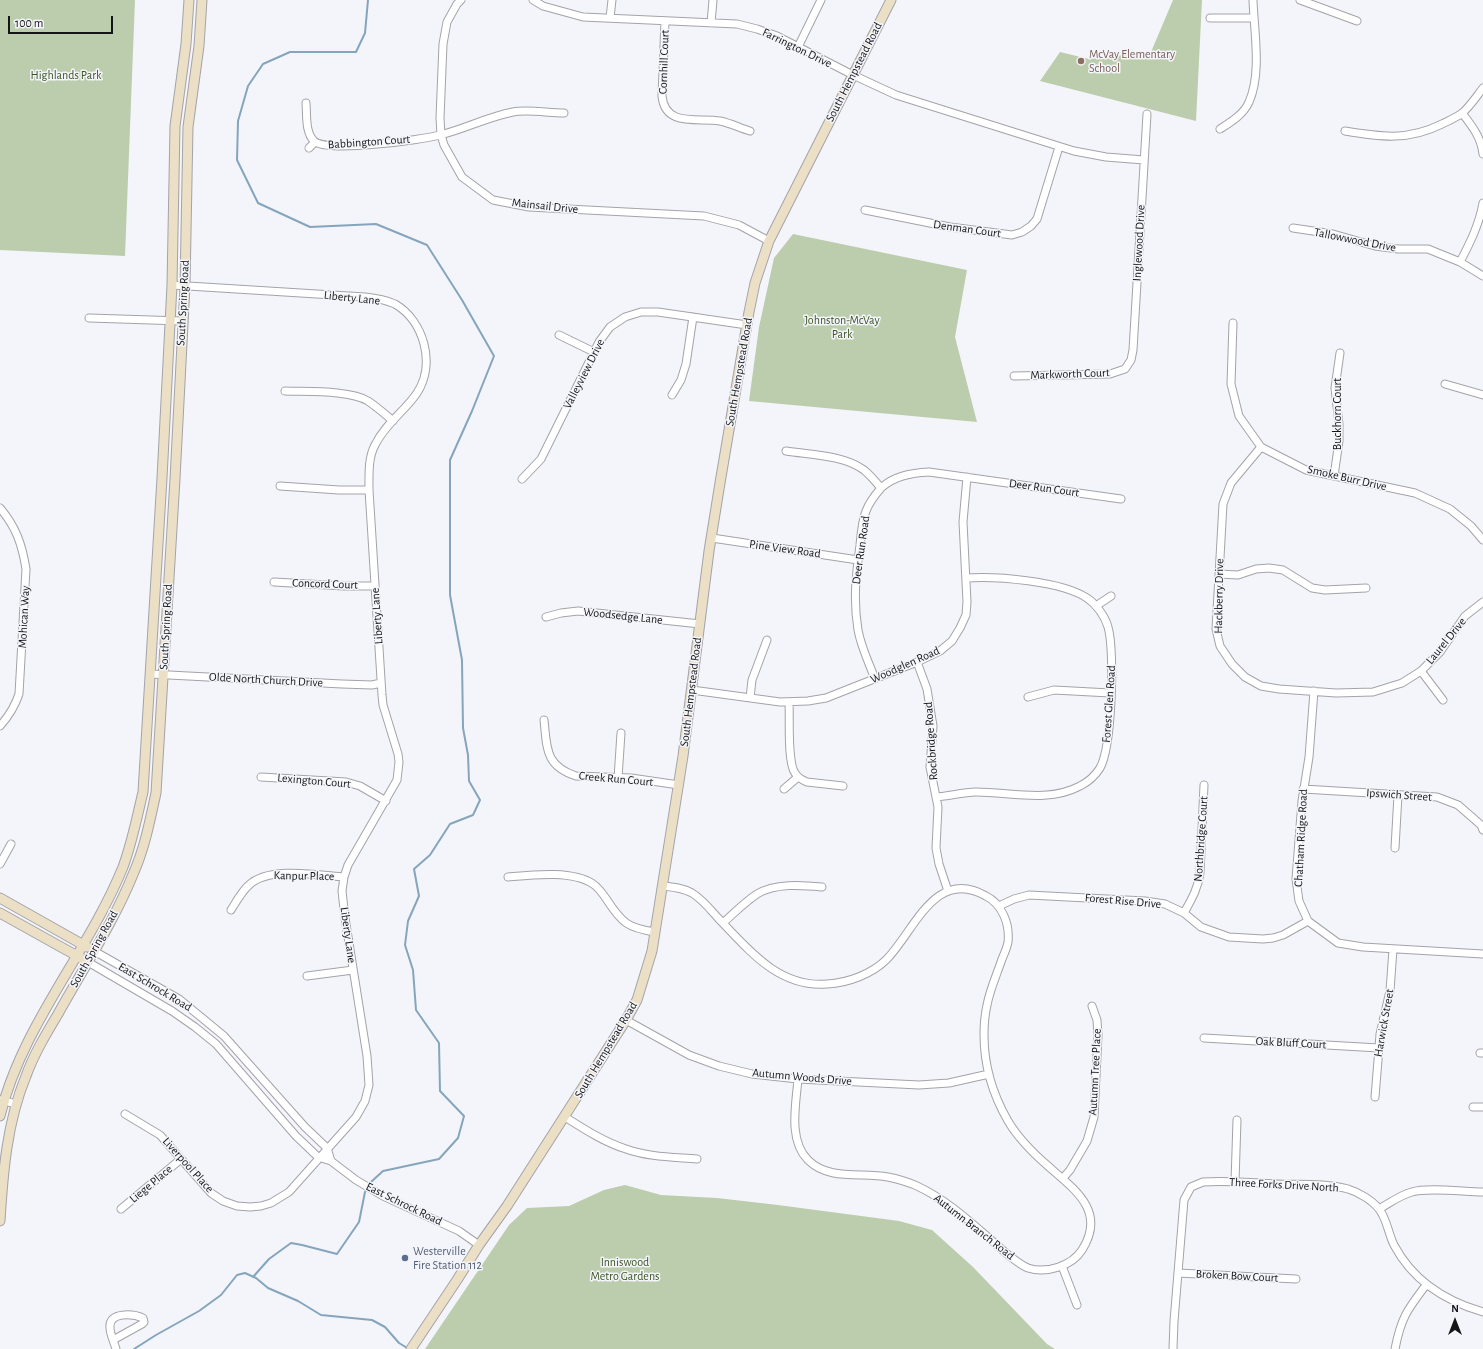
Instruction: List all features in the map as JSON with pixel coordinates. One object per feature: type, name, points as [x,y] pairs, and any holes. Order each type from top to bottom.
[{"type":"main road","name":"South Spring Road","points":[[0,1116],[2,1100],[14,1070],[32,1033],[77,956],[123,867],[134,832],[143,792],[172,285],[175,126],[186,44],[189,0]]},
{"type":"main road","name":"South Spring Road","points":[[0,1221],[1,1189],[6,1146],[16,1104],[26,1075],[44,1039],[94,951],[134,872],[147,836],[156,793],[185,286],[188,127],[199,46],[202,0]]},
{"type":"main road","name":"South Hempstead Road","points":[[412,1348],[565,1117],[637,1000],[652,951],[663,886],[679,785],[712,538],[755,283],[769,241],[891,0]]},
{"type":"main road","points":[[165,423],[178,424]]},
{"type":"main road","name":"East Schrock Road","points":[[0,898],[94,951]]},
{"type":"main road","name":"East Schrock Road","points":[[0,913],[88,962]]},
{"type":"street","name":"Mainsail Drive","points":[[461,0],[457,4],[447,22],[443,44],[440,118],[441,135],[444,145],[462,177],[493,200],[529,207],[704,216],[739,225],[769,241]]},
{"type":"street","name":"Farrington Drive","points":[[533,0],[542,6],[583,17],[737,24],[757,29],[777,36],[852,75],[896,95],[1059,147],[1106,157],[1144,160]]},
{"type":"street","points":[[610,18],[612,0]]},
{"type":"street","points":[[710,23],[713,0]]},
{"type":"street","points":[[798,46],[821,0]]},
{"type":"street","points":[[1220,129],[1237,118],[1249,102],[1257,72],[1253,0]]},
{"type":"street","points":[[1300,0],[1357,21]]},
{"type":"street","points":[[1210,18],[1253,18]]},
{"type":"street","name":"Cornhill Court","points":[[665,21],[662,96],[663,105],[668,112],[681,119],[720,121],[750,132]]},
{"type":"street","points":[[1345,131],[1377,136],[1398,137],[1418,134],[1430,130],[1462,113],[1483,88]]},
{"type":"street","name":"Babbington Court","points":[[306,103],[309,133],[315,142],[332,147],[394,143],[441,135],[498,115],[515,112],[564,113]]},
{"type":"street","points":[[1462,113],[1482,143],[1483,154]]},
{"type":"street","name":"Inglewood Drive","points":[[1125,369],[1131,360],[1133,350],[1147,114]]},
{"type":"street","points":[[309,148],[315,142]]},
{"type":"street","name":"Denman Court","points":[[865,210],[972,231],[1012,235],[1022,232],[1031,226],[1037,219],[1059,147]]},
{"type":"street","points":[[1460,262],[1474,234],[1480,218],[1483,203]]},
{"type":"street","name":"Tallowwood Drive","points":[[1293,228],[1333,234],[1375,246],[1428,249],[1460,262],[1483,276]]},
{"type":"street","name":"Liberty Lane","points":[[172,285],[365,297],[384,300],[405,312],[417,326],[422,336],[426,361],[424,377],[417,393],[375,444],[371,454],[369,490],[381,683],[383,705],[393,736],[399,762],[397,780],[348,865],[344,877],[343,898],[367,1056],[369,1085],[365,1101],[356,1117],[327,1148]]},
{"type":"street","name":"Valleyview Drive","points":[[522,479],[541,459],[598,342],[610,327],[625,317],[641,312],[658,312],[747,325]]},
{"type":"street","points":[[672,395],[681,380],[686,364],[693,317]]},
{"type":"street","points":[[89,318],[182,321]]},
{"type":"street","name":"Smoke Burr Drive","points":[[1233,323],[1231,384],[1239,416],[1261,447],[1306,470],[1415,493],[1450,509],[1471,526],[1483,540]]},
{"type":"street","points":[[559,335],[594,352]]},
{"type":"street","name":"Buckhorn Court","points":[[1334,476],[1339,441],[1339,424],[1335,388],[1340,353]]},
{"type":"street","name":"Markworth Court","points":[[1014,376],[1107,374],[1125,369]]},
{"type":"street","points":[[1445,384],[1483,395]]},
{"type":"street","points":[[285,391],[335,393],[355,396],[367,400],[393,421]]},
{"type":"street","name":"Hackberry Drive","points":[[1261,447],[1231,483],[1223,504],[1216,629],[1220,646],[1232,664],[1245,677],[1261,686],[1314,692]]},
{"type":"street","points":[[786,451],[832,457],[854,465],[864,470],[881,488]]},
{"type":"street","name":"Deer Run Road","points":[[875,679],[859,632],[855,603],[858,560],[865,512],[881,488],[894,479],[909,473],[929,472],[967,477]]},
{"type":"street","name":"Deer Run Court","points":[[967,477],[1121,499]]},
{"type":"street","name":"Woodglen Road","points":[[692,690],[789,702],[826,698],[917,662],[940,651],[952,641],[966,615],[967,602],[963,522],[967,477]]},
{"type":"street","points":[[280,486],[339,490],[369,490]]},
{"type":"street","name":"Mohican Way","points":[[0,508],[10,520],[18,535],[23,551],[26,569],[19,694],[8,717],[0,726]]},
{"type":"street","name":"Pine View Road","points":[[712,538],[858,560]]},
{"type":"street","points":[[1218,574],[1238,574],[1256,569],[1269,568],[1283,570],[1312,588],[1325,590],[1366,588]]},
{"type":"street","name":"Forest Glen Road","points":[[937,797],[975,792],[1043,796],[1056,795],[1069,791],[1091,779],[1100,768],[1109,733],[1112,652],[1109,634],[1103,616],[1096,606],[1087,598],[1071,590],[1056,586],[998,578],[966,578]]},
{"type":"street","name":"Concord Court","points":[[274,582],[344,586],[375,586]]},
{"type":"street","points":[[1096,606],[1111,596]]},
{"type":"street","name":"Laurel Drive","points":[[1314,692],[1373,692],[1402,683],[1421,671],[1440,652],[1465,616],[1483,602]]},
{"type":"street","name":"Woodsedge Lane","points":[[546,617],[578,611],[700,624]]},
{"type":"street","points":[[750,698],[752,680],[767,640]]},
{"type":"street","name":"Rockbridge Road","points":[[917,662],[927,689],[933,726],[930,768],[937,797],[936,848],[939,864],[948,890]]},
{"type":"street","points":[[1421,671],[1442,700]]},
{"type":"street","name":"Olde North Church Drive","points":[[150,674],[342,684],[372,685],[381,683]]},
{"type":"street","points":[[1028,697],[1054,690],[1110,693]]},
{"type":"street","name":"Chatham Ridge Road","points":[[1308,921],[1299,901],[1296,879],[1303,789],[1309,757],[1314,692]]},
{"type":"street","points":[[789,702],[791,761],[794,773],[807,782],[843,786]]},
{"type":"street","name":"Creek Run Court","points":[[544,720],[547,750],[556,766],[568,773],[576,776],[631,778],[679,785]]},
{"type":"street","points":[[618,778],[621,733]]},
{"type":"street","name":"Lexington Court","points":[[262,777],[346,782],[360,786],[386,801]]},
{"type":"street","points":[[784,790],[798,777]]},
{"type":"street","name":"Northbridge Court","points":[[1184,913],[1199,885],[1204,785]]},
{"type":"street","name":"Ipswich Street","points":[[1303,789],[1437,797],[1458,805],[1482,826]]},
{"type":"street","points":[[1395,848],[1398,795]]},
{"type":"street","points":[[0,864],[11,844]]},
{"type":"street","name":"Kanpur Place","points":[[231,910],[254,880],[268,875],[281,873],[344,877]]},
{"type":"street","points":[[508,878],[539,875],[560,875],[580,879],[593,884],[604,895],[619,918],[626,924],[641,930],[655,932]]},
{"type":"street","points":[[723,923],[758,894],[773,888],[807,885],[822,887]]},
{"type":"street","points":[[663,886],[689,891],[700,898],[763,964],[783,976],[804,983],[825,985],[848,980],[868,973],[885,960],[905,936],[928,904],[937,896],[948,890],[963,889],[976,891],[989,897],[999,906],[1007,927],[1008,943],[986,1006],[984,1036],[989,1074],[996,1096],[1008,1122],[1020,1138],[1036,1155],[1081,1196],[1090,1215],[1090,1232],[1083,1248],[1078,1256],[1062,1266],[1077,1305]]},
{"type":"street","name":"Forest Rise Drive","points":[[999,906],[1029,895],[1145,901],[1165,904],[1184,913],[1201,927],[1215,933],[1229,937],[1263,939],[1283,935],[1308,921]]},
{"type":"street","points":[[1308,921],[1338,942],[1363,947],[1483,954]]},
{"type":"street","name":"Harwick Street","points":[[1376,1097],[1378,1048],[1390,991],[1393,949]]},
{"type":"street","name":"East Schrock Road","points":[[94,951],[179,999],[203,1017],[224,1036],[305,1127],[327,1148],[331,1161]]},
{"type":"street","name":"East Schrock Road","points":[[88,962],[172,1011],[216,1044],[296,1136],[318,1157],[331,1161],[356,1180],[383,1196],[459,1231],[479,1245]]},
{"type":"street","points":[[308,976],[353,970]]},
{"type":"street","name":"Autumn Tree Place","points":[[1062,1178],[1070,1170],[1087,1141],[1094,1117],[1098,1035],[1097,1020],[1092,1006]]},
{"type":"street","name":"Autumn Woods Drive","points":[[626,1020],[689,1055],[720,1066],[752,1074],[798,1079],[919,1085],[949,1083],[989,1074]]},
{"type":"street","name":"Oak Bluff Court","points":[[1204,1038],[1378,1048]]},
{"type":"street","name":"Autumn Branch Road","points":[[798,1079],[795,1126],[798,1143],[806,1158],[822,1170],[841,1174],[888,1177],[916,1185],[937,1196],[1006,1253],[1028,1268],[1045,1270],[1062,1266]]},
{"type":"street","points":[[2,1100],[16,1104]]},
{"type":"street","points":[[1473,1106],[1483,1107]]},
{"type":"street","name":"Liverpool Place","points":[[125,1114],[160,1135],[211,1193],[223,1201],[236,1206],[250,1207],[271,1203],[281,1198],[289,1192],[327,1148]]},
{"type":"street","points":[[565,1117],[582,1128],[626,1149],[649,1154],[697,1159]]},
{"type":"street","points":[[1234,1182],[1237,1120]]},
{"type":"street","name":"Liege Place","points":[[121,1209],[181,1159]]},
{"type":"street","name":"Three Forks Drive North","points":[[1178,1273],[1182,1207],[1186,1193],[1191,1187],[1203,1182],[1326,1186],[1349,1190],[1368,1200],[1379,1209],[1386,1220],[1394,1244],[1403,1259],[1426,1285],[1446,1298],[1483,1312]]},
{"type":"street","points":[[1379,1209],[1413,1191],[1483,1192]]},
{"type":"street","points":[[1173,1349],[1172,1345],[1178,1273]]},
{"type":"street","name":"Broken Bow Court","points":[[1178,1273],[1296,1279]]},
{"type":"street","points":[[1395,1349],[1399,1328],[1408,1308],[1426,1285]]},
{"type":"street","points":[[113,1340],[142,1324],[144,1322],[143,1318],[124,1315],[116,1316],[112,1319],[110,1328],[113,1340],[116,1349]]},
{"type":"green space","name":"Highlands Park","points":[[0,0],[135,0],[125,256],[0,250]]},
{"type":"green space","points":[[1173,0],[1202,0],[1196,121],[1040,81],[1060,52],[1089,59],[1151,52]]},
{"type":"green space","name":"Johnston-McVay Park","points":[[793,234],[967,270],[955,337],[977,422],[749,401],[759,327],[774,258]]},
{"type":"green space","name":"Inniswood Metro Gardens","points":[[625,1185],[661,1195],[717,1198],[778,1205],[899,1221],[932,1230],[973,1267],[1047,1344],[1055,1349],[425,1349],[509,1225],[527,1208],[569,1206],[604,1190]]},
{"type":"waterway","points":[[253,1277],[269,1259],[291,1243],[337,1254],[359,1222],[365,1192],[371,1182],[383,1171],[439,1159],[458,1138],[464,1116],[440,1091],[439,1043],[416,1010],[413,970],[405,945],[408,921],[419,896],[414,869],[430,855],[450,824],[473,815],[480,800],[469,781],[468,755],[463,728],[462,660],[450,595],[450,460],[494,356],[462,300],[427,245],[376,224],[310,227],[258,203],[237,160],[238,121],[248,86],[263,64],[290,52],[356,52],[365,33],[368,0]]},
{"type":"waterway","points":[[134,1349],[199,1311],[221,1295],[237,1275],[245,1273],[256,1278],[268,1288],[298,1301],[321,1315],[372,1320],[385,1327],[399,1343],[409,1349]]},
{"type":"place","name":"McVay Elementary School","points":[[1081,61]]},
{"type":"place","name":"Westerville Fire Station 112","points":[[405,1258]]}]
